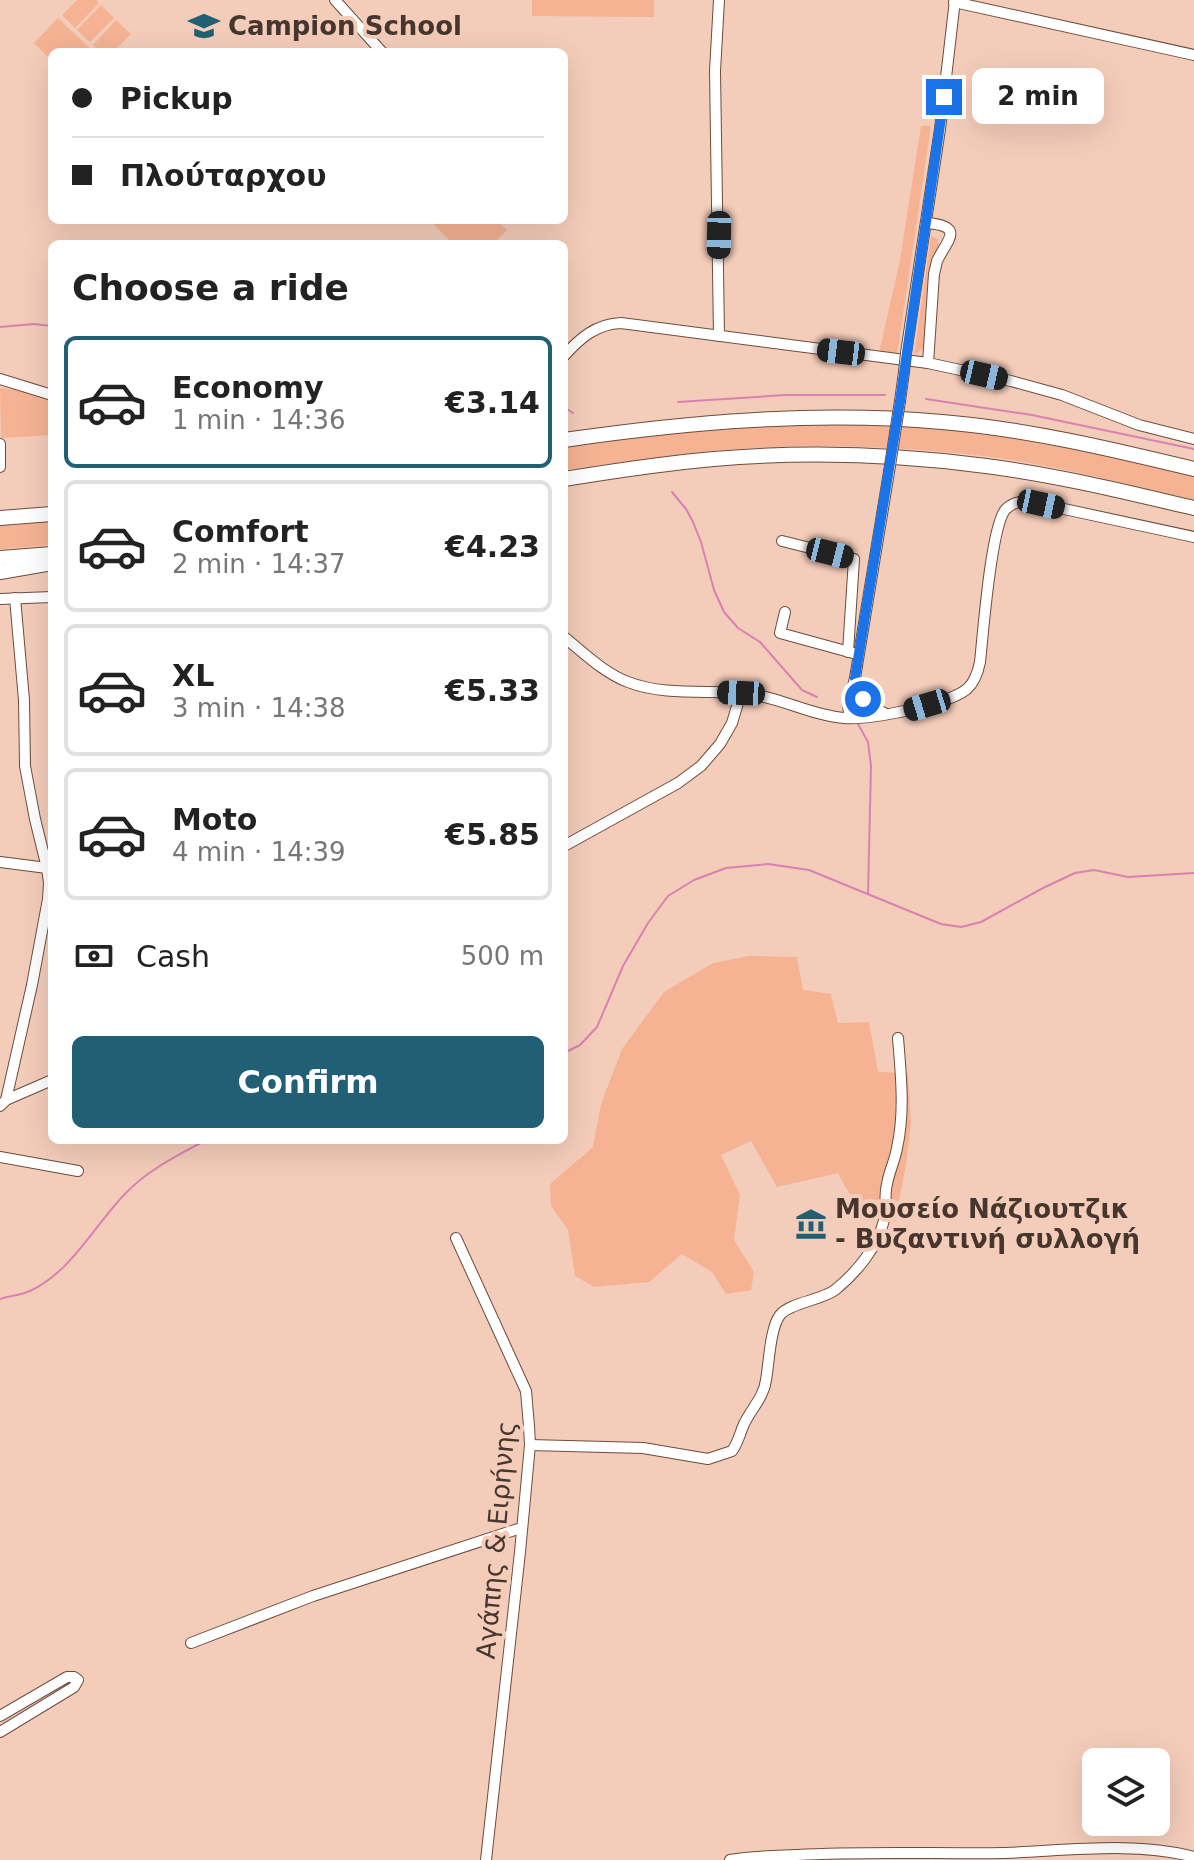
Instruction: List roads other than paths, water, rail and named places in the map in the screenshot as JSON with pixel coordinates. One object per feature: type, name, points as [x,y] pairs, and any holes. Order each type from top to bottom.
[{"type":"highway","points":[[568,439],[682,425],[811,417],[873,417],[1023,432],[1194,469]]},
{"type":"highway","points":[[568,478],[715,459],[792,455],[882,456],[1023,471],[1194,508]]},
{"type":"highway","points":[[0,518],[48,514]]},
{"type":"highway","points":[[0,558],[48,554]]},
{"type":"highway","points":[[0,572],[48,564]]},
{"type":"street","points":[[335,0],[378,48]]},
{"type":"street","points":[[719,0],[715,71],[719,336]]},
{"type":"street","points":[[853,654],[900,401],[940,129],[954,1],[1194,55]]},
{"type":"street","points":[[926,223],[940,224],[951,234],[934,274],[928,363]]},
{"type":"street","points":[[568,352],[582,337],[601,326],[621,323],[928,363],[1062,395],[1139,425],[1194,439]]},
{"type":"street","points":[[0,379],[48,394]]},
{"type":"street","points":[[0,444],[0,467]]},
{"type":"street","points":[[568,640],[609,673],[630,683],[658,689],[759,695],[823,714],[850,718],[888,714],[959,694],[974,681],[980,662],[996,532],[1004,511],[1015,503],[1041,504],[1194,537]]},
{"type":"street","points":[[782,541],[854,559],[855,694],[848,706],[850,718]]},
{"type":"street","points":[[0,599],[48,597]]},
{"type":"street","points":[[3,1103],[32,985],[48,899],[47,868],[25,766],[24,700],[15,598]]},
{"type":"street","points":[[785,612],[780,633],[853,654]]},
{"type":"street","points":[[568,844],[678,783],[701,766],[720,744],[732,723],[741,693]]},
{"type":"street","points":[[855,694],[888,714]]},
{"type":"street","points":[[823,714],[836,710],[855,694]]},
{"type":"street","points":[[0,862],[47,868]]},
{"type":"street","points":[[530,1445],[643,1448],[708,1459],[732,1451],[764,1388],[767,1357],[778,1316],[785,1310],[833,1291],[858,1267],[876,1242],[884,1219],[887,1184],[902,1121],[898,1038]]},
{"type":"street","points":[[3,1103],[48,1082]]},
{"type":"street","points":[[0,1157],[78,1171]]},
{"type":"street","name":"Αγάπης & Ειρήνης","points":[[456,1238],[526,1391],[530,1445],[486,1860]]},
{"type":"street","points":[[191,1643],[313,1596],[521,1528]]},
{"type":"street","points":[[0,1716],[67,1677],[78,1680],[74,1687],[0,1732]]},
{"type":"street","points":[[730,1860],[827,1853],[1004,1853],[1093,1849],[1168,1851],[1194,1857]]},
{"type":"waterway","points":[[0,327],[48,326]]},
{"type":"waterway","points":[[678,402],[786,395],[885,395]]},
{"type":"waterway","points":[[926,399],[1032,415],[1194,449]]},
{"type":"waterway","points":[[568,410],[573,413]]},
{"type":"waterway","points":[[672,492],[693,522],[724,612],[738,628],[760,642],[802,690],[817,697]]},
{"type":"waterway","points":[[858,724],[868,742],[871,766],[868,893]]},
{"type":"waterway","points":[[568,1051],[580,1045],[597,1027],[623,966],[668,896],[694,880],[726,868],[768,864],[809,870],[941,924],[961,927],[981,922],[1075,873],[1094,870],[1128,877],[1194,873]]},
{"type":"waterway","points":[[0,1299],[27,1292],[45,1283],[70,1260],[133,1186],[163,1164],[199,1144]]},
{"type":"place","name":"Campion School","points":[[204,26]]},
{"type":"place","name":"Μουσείο Νάζιουτζικ - Βυζαντινή συλλογή","points":[[811,1224]]}]
